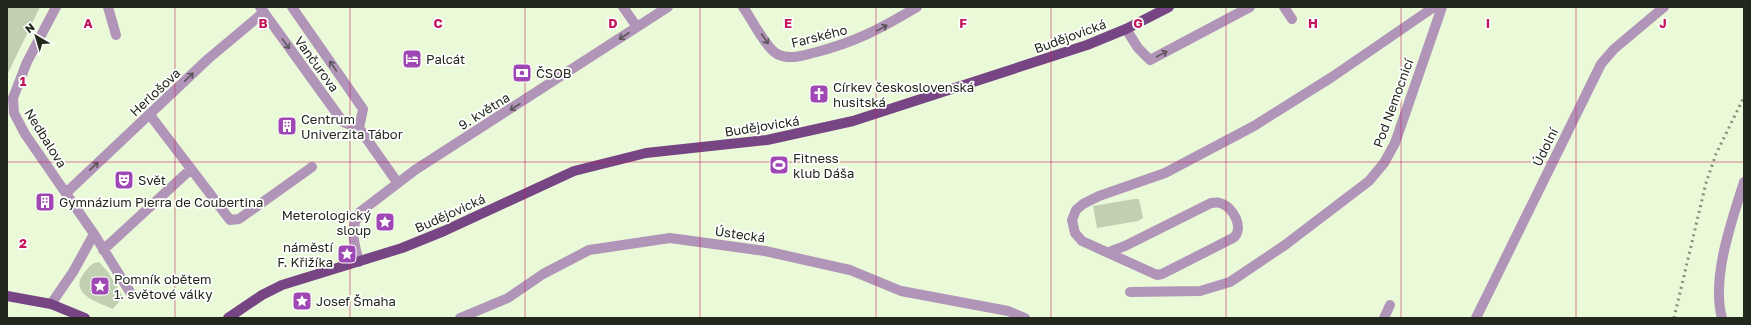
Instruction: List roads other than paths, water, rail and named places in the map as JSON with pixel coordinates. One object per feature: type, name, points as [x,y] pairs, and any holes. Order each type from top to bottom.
[{"type":"main road","name":"Budějovická","points":[[359,262],[402,248],[444,231],[574,171],[646,153],[767,140],[820,130],[1087,45],[1126,29],[1169,7]]},
{"type":"main road","points":[[228,318],[282,285],[359,262]]},
{"type":"main road","points":[[7,296],[51,304],[85,318]]},
{"type":"street","name":"Nedbalova","points":[[56,7],[30,55],[13,98],[14,113],[25,134],[94,234]]},
{"type":"street","points":[[108,7],[116,35]]},
{"type":"street","name":"Vančurova","points":[[262,9],[342,122],[359,128],[364,109],[292,7]]},
{"type":"street","points":[[624,7],[637,27]]},
{"type":"street","name":"9. května","points":[[359,262],[352,238],[354,221],[360,212],[398,182],[668,7]]},
{"type":"street","name":"Farského","points":[[743,7],[774,52],[787,57],[797,57],[849,43],[883,27],[917,7]]},
{"type":"street","points":[[1126,29],[1138,48],[1150,60],[1250,7]]},
{"type":"street","points":[[1284,7],[1292,19]]},
{"type":"street","points":[[1109,252],[1125,246],[1211,203],[1220,203],[1228,207],[1237,222],[1237,236],[1157,276],[1147,273],[1109,252],[1088,245],[1075,233],[1072,220],[1076,210],[1099,196],[1165,173],[1254,126],[1332,77],[1434,7]]},
{"type":"street","name":"Pod Nemocnicí","points":[[1130,292],[1200,291],[1230,282],[1285,245],[1369,181],[1384,163],[1395,143],[1442,7]]},
{"type":"street","name":"Údolní","points":[[1476,318],[1601,64],[1614,48],[1664,7]]},
{"type":"street","name":"Herlošova","points":[[66,193],[262,9]]},
{"type":"street","points":[[150,115],[227,218],[234,221],[239,219],[312,167]]},
{"type":"street","points":[[359,128],[398,182]]},
{"type":"street","points":[[104,250],[191,169]]},
{"type":"street","points":[[1722,318],[1718,304],[1724,246],[1744,182]]},
{"type":"street","points":[[51,304],[73,272],[94,234],[130,292]]},
{"type":"street","name":"Ústecká","points":[[460,318],[508,298],[543,274],[589,250],[670,238],[773,252],[850,270],[901,291],[1008,311],[1025,318]]},
{"type":"street","points":[[1384,318],[1390,305]]},
{"type":"railway","points":[[1674,318],[1706,183],[1716,154],[1744,97]]},
{"type":"place","name":"Palcát","points":[[412,59]]},
{"type":"place","name":"ČSOB","points":[[522,73]]},
{"type":"place","name":"Církev československá husitská","points":[[819,94]]},
{"type":"place","name":"Centrum Univerzita Tábor","points":[[287,126]]},
{"type":"place","name":"Fitness klub Dáša","points":[[779,165]]},
{"type":"place","name":"Svět","points":[[124,180]]},
{"type":"place","name":"Gymnázium Pierra de Coubertina","points":[[45,202]]},
{"type":"place","name":"Meterologický sloup","points":[[385,222]]},
{"type":"place","name":"náměstí F. Křižíka","points":[[347,254]]},
{"type":"place","name":"Pomník obětem 1. světové války","points":[[100,286]]},
{"type":"place","name":"Josef Šmaha","points":[[302,301]]}]
